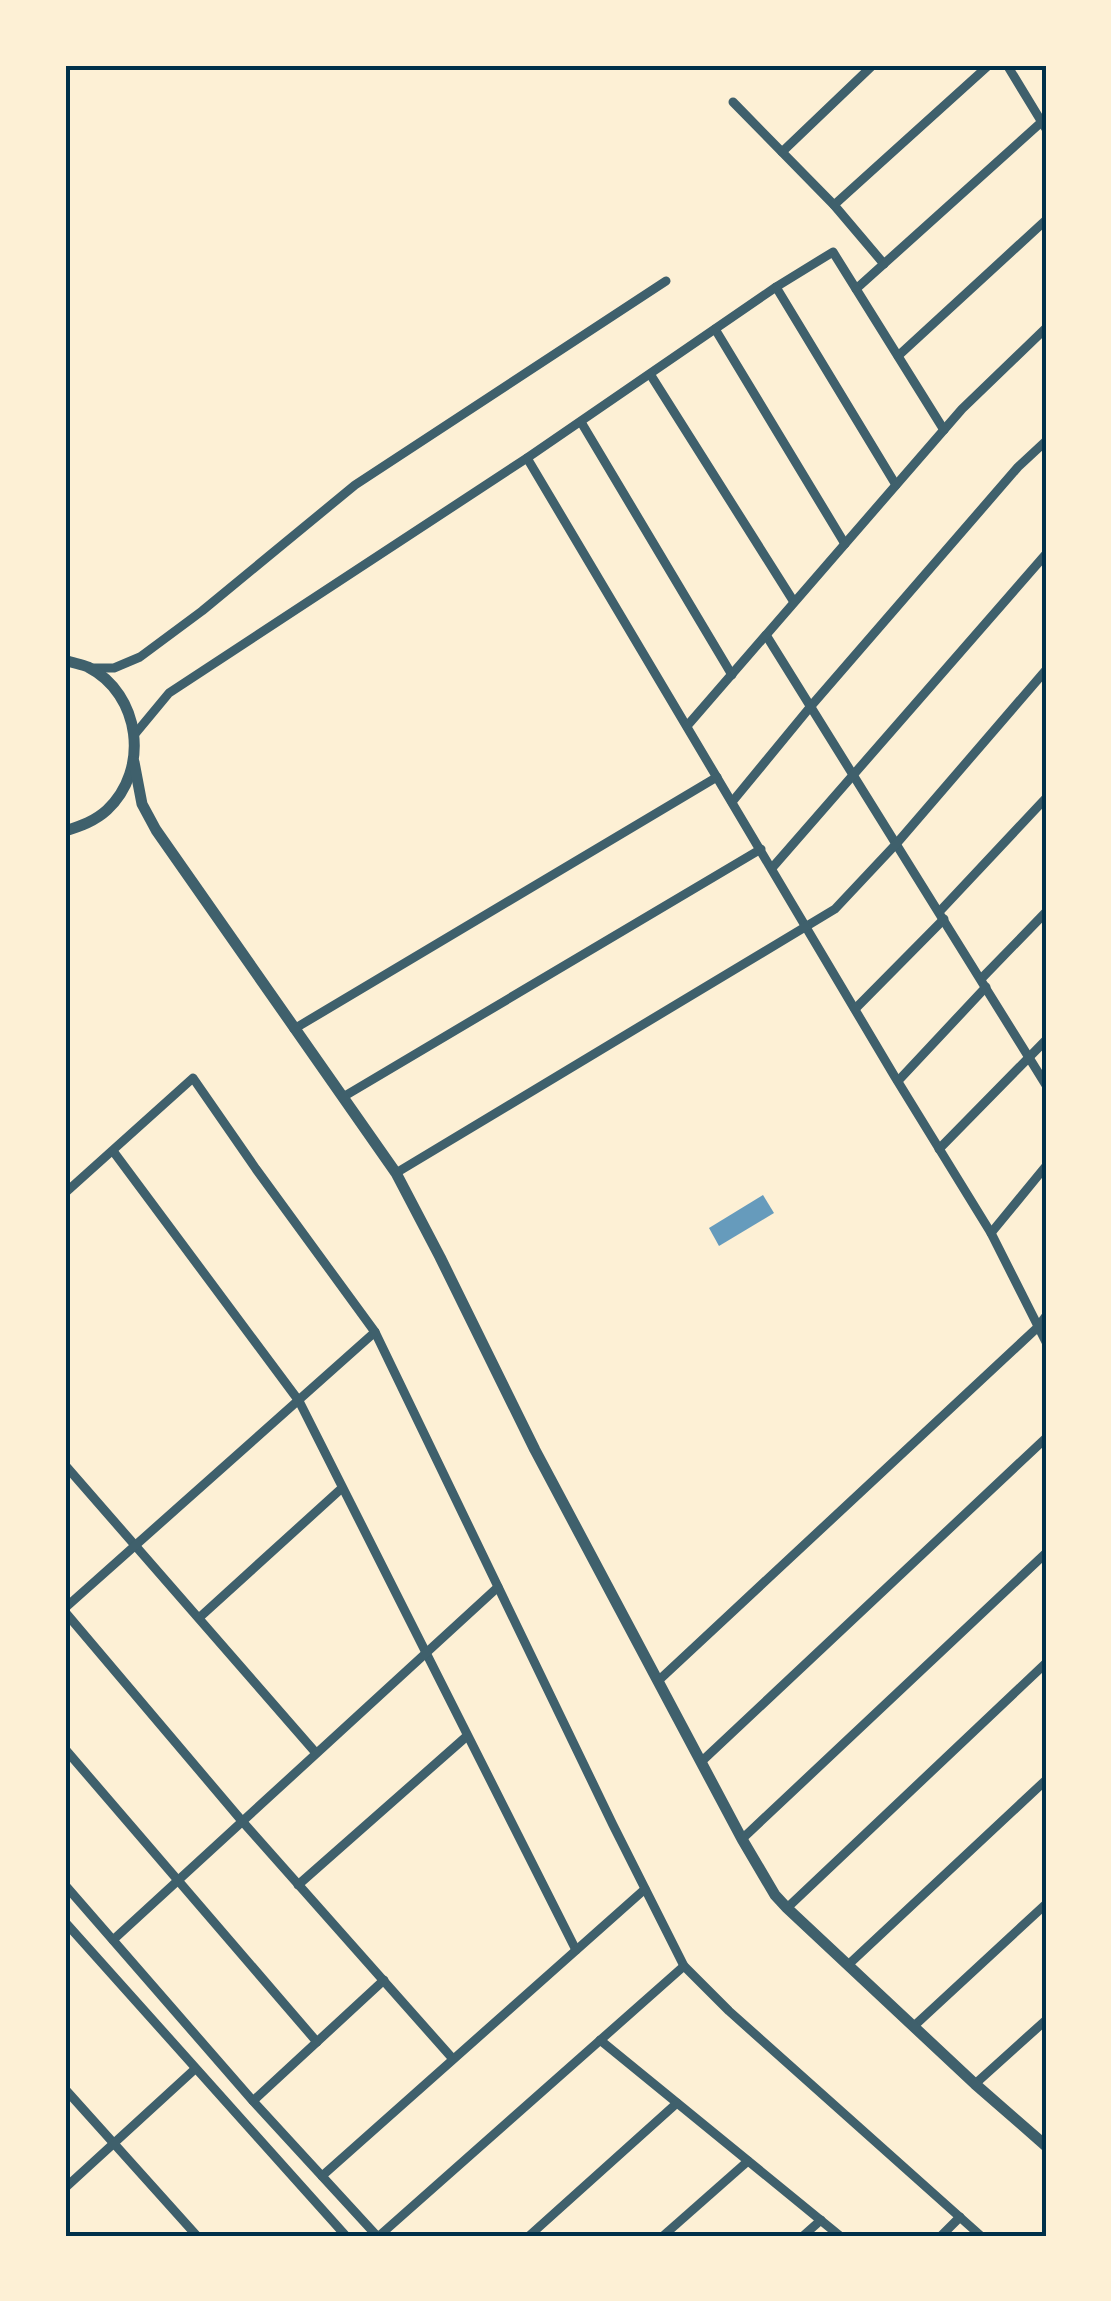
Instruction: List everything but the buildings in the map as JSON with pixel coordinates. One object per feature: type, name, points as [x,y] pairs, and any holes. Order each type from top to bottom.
[{"type":"street","points":[[782,152],[873,65]]},
{"type":"street","points":[[834,205],[988,65]]},
{"type":"street","points":[[856,289],[1044,123],[1007,65]]},
{"type":"street","points":[[733,102],[834,205],[884,264]]},
{"type":"street","points":[[898,356],[1046,220]]},
{"type":"street","points":[[135,734],[169,693],[833,252],[944,430]]},
{"type":"street","points":[[88,668],[114,668],[140,657],[355,485],[666,281]]},
{"type":"street","points":[[776,287],[896,485]]},
{"type":"street","points":[[687,726],[962,409],[1046,328]]},
{"type":"street","points":[[715,329],[845,544]]},
{"type":"street","points":[[650,374],[794,602]]},
{"type":"street","points":[[580,422],[732,675]]},
{"type":"street","points":[[732,802],[1018,467],[1046,440]]},
{"type":"street","points":[[527,458],[991,1233],[1046,1342]]},
{"type":"street","points":[[772,868],[1046,554]]},
{"type":"street","points":[[766,634],[1046,1085]]},
{"type":"street","points":[[65,660],[88,668],[111,684],[127,707],[135,734],[134,762],[142,804],[156,830],[396,1174],[535,1450],[774,1896],[975,2084],[1045,2143]]},
{"type":"street","points":[[396,1174],[835,909],[898,843],[1046,670]]},
{"type":"street","points":[[65,831],[86,824],[108,809],[124,788],[134,762]]},
{"type":"street","points":[[294,1029],[717,777]]},
{"type":"street","points":[[855,1009],[1046,798]]},
{"type":"street","points":[[342,1097],[761,850]]},
{"type":"street","points":[[898,1081],[1046,912]]},
{"type":"street","points":[[940,1149],[1046,1040]]},
{"type":"street","points":[[65,1193],[193,1078],[376,1332],[684,1966],[729,2011],[981,2236]]},
{"type":"street","points":[[113,1151],[299,1401],[576,1950]]},
{"type":"street","points":[[991,1233],[1046,1166]]},
{"type":"street","points":[[658,1681],[1046,1316]]},
{"type":"street","points":[[376,1332],[65,1610],[242,1821],[453,2059]]},
{"type":"street","points":[[701,1762],[1046,1438]]},
{"type":"street","points":[[65,1465],[316,1753]]},
{"type":"street","points":[[200,1617],[342,1488]]},
{"type":"street","points":[[742,1839],[1046,1553]]},
{"type":"street","points":[[113,1940],[498,1587]]},
{"type":"street","points":[[786,1908],[1046,1663]]},
{"type":"street","points":[[298,1885],[466,1736]]},
{"type":"street","points":[[65,1749],[317,2042]]},
{"type":"street","points":[[848,1965],[1046,1780]]},
{"type":"street","points":[[65,1885],[378,2236],[684,1966]]},
{"type":"street","points":[[322,2176],[645,1889]]},
{"type":"street","points":[[914,2026],[1046,1904]]},
{"type":"street","points":[[65,1922],[341,2235]]},
{"type":"street","points":[[254,2101],[384,1980]]},
{"type":"street","points":[[975,2084],[1046,2020]]},
{"type":"street","points":[[600,2040],[840,2236]]},
{"type":"street","points":[[65,2188],[195,2069]]},
{"type":"street","points":[[65,2089],[197,2236]]},
{"type":"street","points":[[529,2236],[677,2103]]},
{"type":"street","points":[[663,2236],[748,2161]]},
{"type":"street","points":[[940,2236],[960,2218]]},
{"type":"street","points":[[803,2236],[821,2220]]},
{"type":"water","points":[[763,1195],[774,1213],[719,1246],[709,1228]]}]
